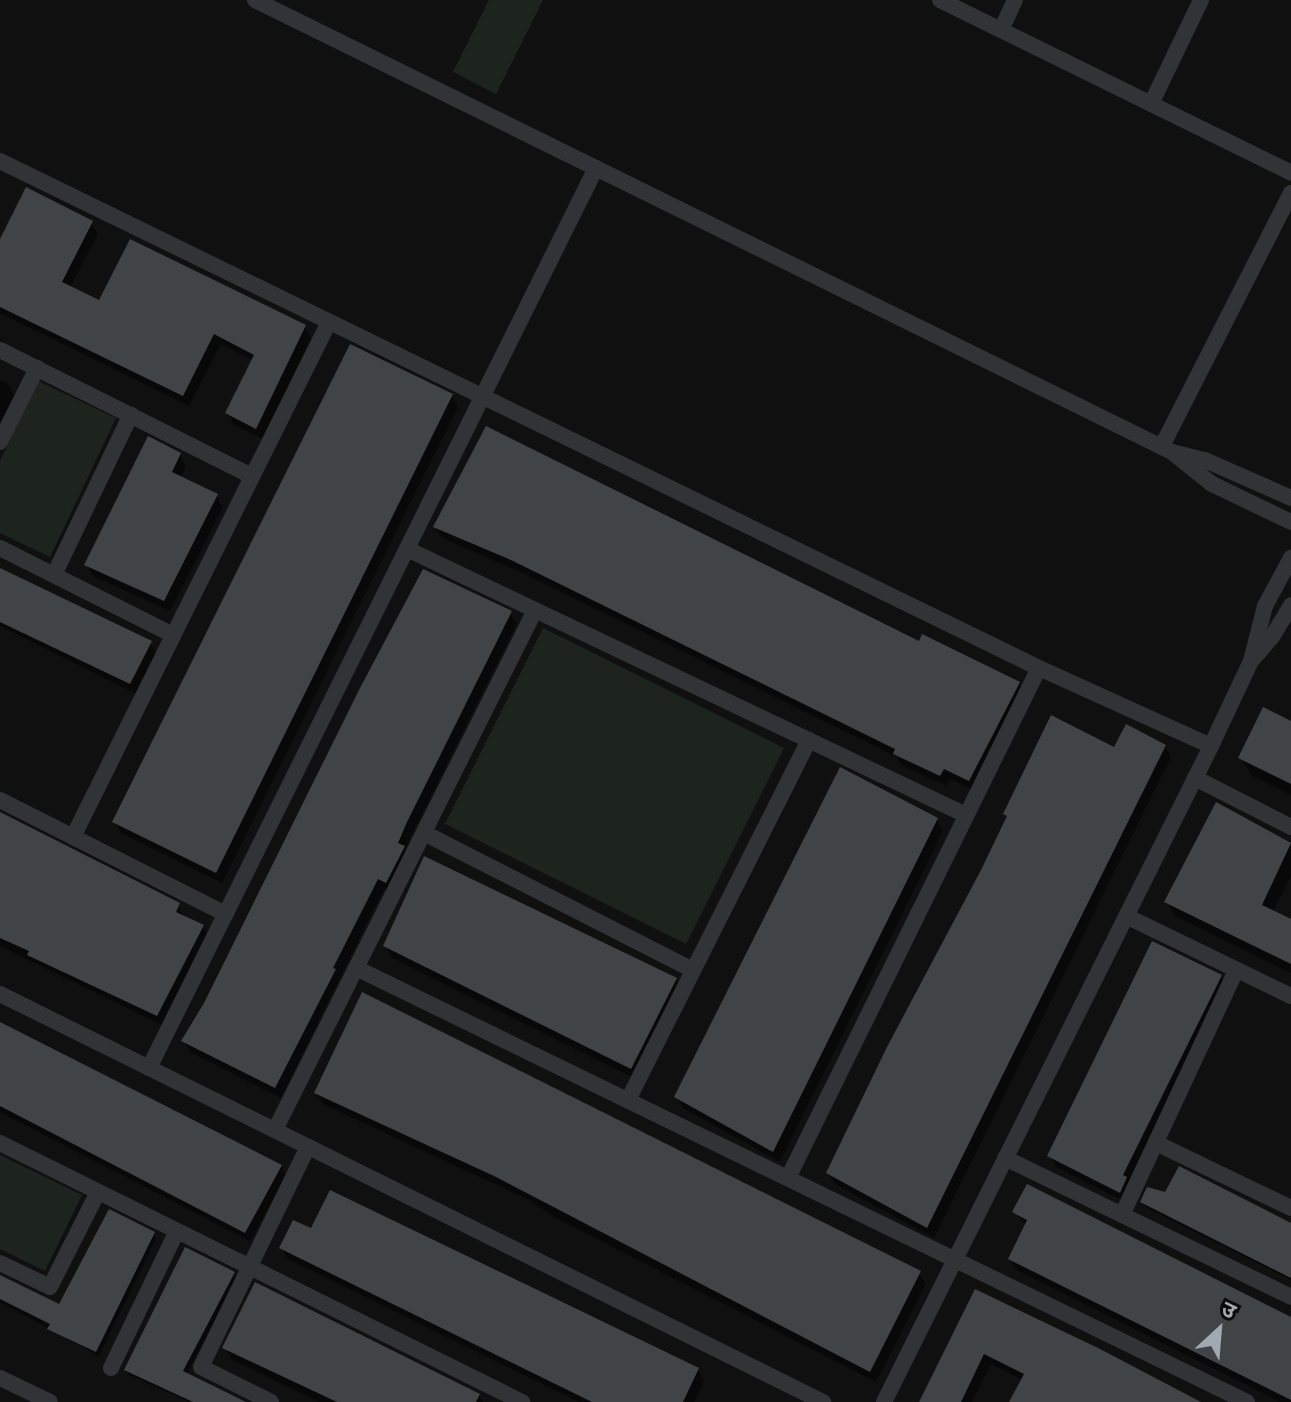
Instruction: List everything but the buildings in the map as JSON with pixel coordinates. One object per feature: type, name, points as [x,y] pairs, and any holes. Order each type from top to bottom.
[{"type":"street","points":[[255,0],[1167,449],[1205,460],[1291,498]]},
{"type":"street","points":[[940,0],[1291,173]]},
{"type":"street","points":[[1001,30],[1015,0]]},
{"type":"street","points":[[1151,104],[1201,0]]},
{"type":"street","points":[[0,161],[1039,668],[1211,746]]},
{"type":"street","points":[[149,1068],[596,168]]},
{"type":"street","points":[[1167,449],[1291,193]]},
{"type":"street","points":[[73,837],[329,322]]},
{"type":"street","points":[[0,350],[252,476]]},
{"type":"street","points":[[0,442],[37,368]]},
{"type":"street","points":[[54,575],[131,414]]},
{"type":"street","points":[[1167,449],[1212,484],[1291,522]]},
{"type":"street","points":[[0,548],[173,635]]},
{"type":"street","points":[[407,549],[966,815]]},
{"type":"street","points":[[884,1402],[1211,746],[1251,661],[1259,623],[1291,558]]},
{"type":"street","points":[[1251,661],[1272,637],[1291,605]]},
{"type":"street","points":[[275,1130],[535,610]]},
{"type":"street","points":[[788,1178],[1039,668]]},
{"type":"street","points":[[628,1100],[809,740]]},
{"type":"street","points":[[1195,778],[1291,827]]},
{"type":"street","points":[[0,800],[226,914]]},
{"type":"street","points":[[424,833],[693,970]]},
{"type":"street","points":[[1126,916],[1291,996]]},
{"type":"street","points":[[356,968],[1247,1402]]},
{"type":"street","points":[[1122,1215],[1236,971]]},
{"type":"street","points":[[0,994],[823,1402]]},
{"type":"street","points":[[0,1143],[522,1402]]},
{"type":"street","points":[[1156,1143],[1291,1208]]},
{"type":"street","points":[[271,1402],[201,1367],[308,1147]]},
{"type":"street","points":[[1005,1158],[1291,1297]]},
{"type":"street","points":[[0,1263],[50,1287],[98,1192]]},
{"type":"street","points":[[111,1368],[177,1231]]},
{"type":"street","points":[[0,1378],[50,1402]]},
{"type":"street","points":[[482,1402],[490,1386]]},
{"type":"shaded area","points":[[489,0],[543,0],[496,94],[453,72]]},
{"type":"shaded area","points":[[38,381],[116,418],[50,557],[0,533],[0,461]]},
{"type":"shaded area","points":[[543,628],[784,748],[686,944],[445,824]]},
{"type":"shaded area","points":[[0,1155],[82,1195],[45,1271],[0,1249]]}]
